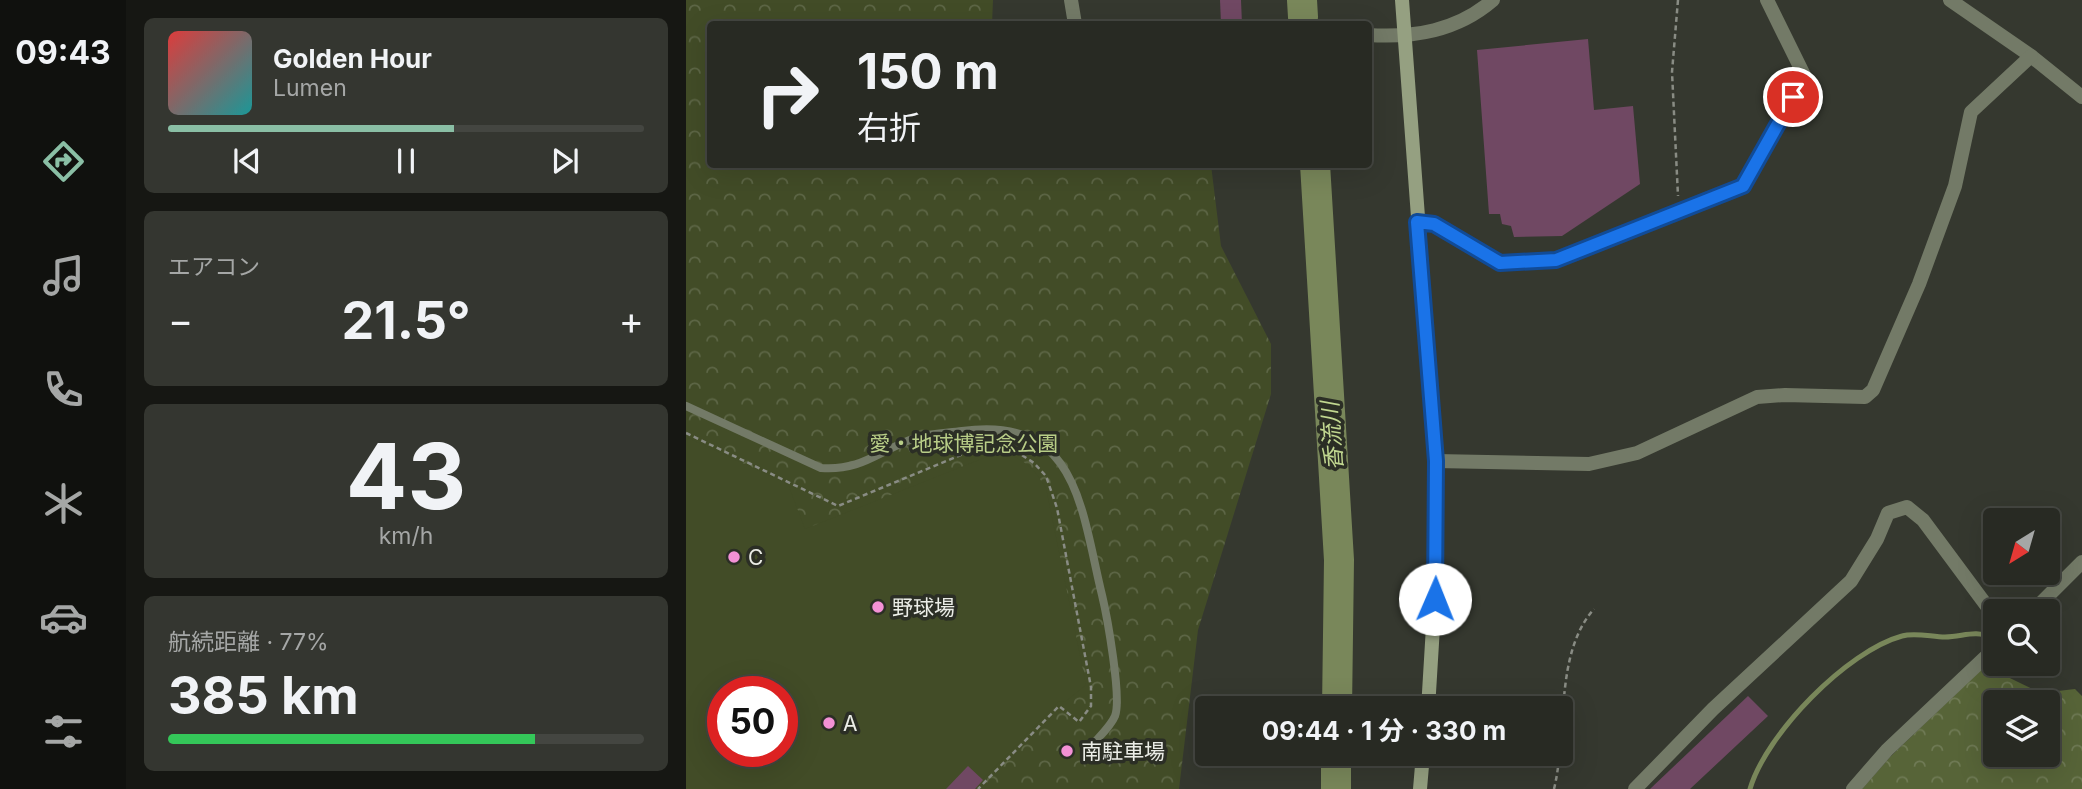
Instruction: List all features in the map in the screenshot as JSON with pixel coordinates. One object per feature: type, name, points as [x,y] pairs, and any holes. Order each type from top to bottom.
[{"type":"main road","points":[[1402,0],[1436,461],[1436,577],[1429,696]]},
{"type":"main road","points":[[1420,789],[1422,766]]},
{"type":"street","points":[[1071,0],[1074,21]]},
{"type":"street","points":[[1372,35],[1405,38],[1456,25],[1493,0]]},
{"type":"street","points":[[1417,222],[1434,224],[1500,263],[1556,260],[1743,186],[1804,75],[1767,0]]},
{"type":"street","points":[[1950,0],[2031,56],[2082,97]]},
{"type":"street","points":[[1436,461],[1590,464],[1637,453],[1706,418],[1757,397],[1865,397],[1873,390],[1928,260],[1955,186],[1971,112],[2031,56]]},
{"type":"street","points":[[1635,789],[1713,709],[1851,581],[1877,539],[1888,513],[1907,507],[1923,520],[1983,601]]},
{"type":"street","points":[[2045,599],[2082,562]]},
{"type":"street","points":[[1853,789],[1887,750],[1983,659]]},
{"type":"lane","points":[[686,406],[821,468],[843,470],[864,464],[917,437],[980,429],[1006,428],[1031,437],[1053,454],[1070,472],[1107,615],[1116,697],[1115,716],[1092,745]]},
{"type":"path","points":[[1678,0],[1672,72],[1679,213]]},
{"type":"path","points":[[686,433],[838,506],[968,452],[996,447],[1017,452],[1034,463],[1045,476],[1057,508],[1091,687],[1091,706],[1079,722],[1059,706],[978,789]]},
{"type":"path","points":[[1554,789],[1560,763],[1572,643],[1594,609]]},
{"type":"green space","name":"愛・地球博記念公園","points":[[686,0],[993,0],[992,21],[707,21],[707,168],[1211,168],[1221,246],[1271,344],[1271,394],[1198,630],[1179,789],[686,789]]},
{"type":"green space","name":"野球場","points":[[686,437],[788,484],[805,529],[999,452],[1021,460],[1037,474],[1046,488],[1086,685],[1066,701],[1058,702],[973,789],[686,789]]},
{"type":"green space","points":[[1983,668],[1983,676],[2006,676],[2035,690],[1983,690],[1983,767],[2060,767],[2060,691],[2075,689],[2082,696],[2082,789],[1862,789],[1891,756]]},
{"type":"building","points":[[1220,0],[1241,0],[1242,21],[1221,21]]},
{"type":"building","points":[[1588,39],[1594,110],[1633,106],[1640,184],[1562,236],[1514,237],[1511,226],[1502,224],[1500,214],[1489,214],[1477,50]]},
{"type":"building","points":[[1748,696],[1768,716],[1690,789],[1650,789]]},
{"type":"building","points":[[968,766],[983,780],[975,789],[946,789]]},
{"type":"waterway","name":"香流川","points":[[1302,0],[1303,17]]},
{"type":"waterway","name":"香流川","points":[[1315,168],[1339,560],[1337,696]]},
{"type":"waterway","points":[[1750,789],[1759,767],[1791,720],[1834,676],[1857,659],[1880,645],[1907,635],[1945,637],[1983,635]]},
{"type":"waterway","name":"香流川","points":[[1336,766],[1336,789]]},
{"type":"place","name":"C","points":[[734,557]]},
{"type":"place","name":"野球場","points":[[878,607]]},
{"type":"place","name":"A","points":[[829,723]]},
{"type":"place","name":"南駐車場","points":[[1067,751]]},
{"type":"route","points":[[1435,599],[1436,461],[1417,222],[1434,224],[1500,263],[1556,260],[1743,186],[1793,97]]}]
